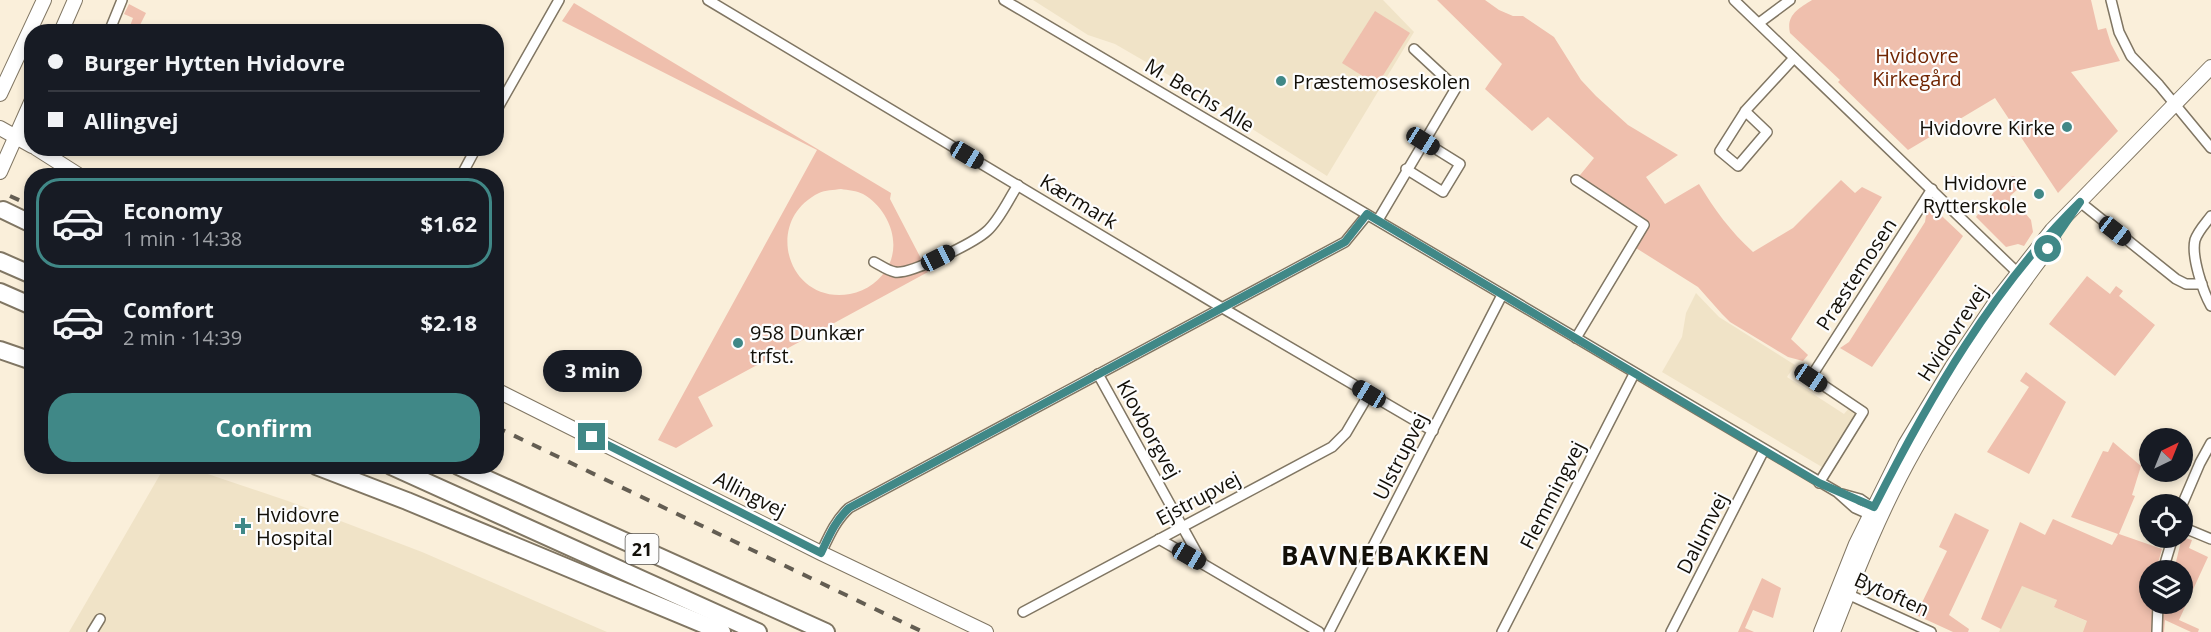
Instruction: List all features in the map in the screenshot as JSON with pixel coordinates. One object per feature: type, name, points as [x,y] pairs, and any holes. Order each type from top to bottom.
[{"type":"highway","points":[[1,209],[24,220]]},
{"type":"highway","points":[[0,261],[24,272]]},
{"type":"highway","points":[[0,292],[24,302]]},
{"type":"highway","points":[[0,350],[24,358]]},
{"type":"highway","points":[[337,474],[723,632]]},
{"type":"highway","name":"21","points":[[409,474],[758,632]]},
{"type":"highway","name":"21","points":[[475,474],[826,632]]},
{"type":"highway","points":[[493,474],[522,496]]},
{"type":"street","points":[[33,24],[44,0]]},
{"type":"street","points":[[64,24],[75,0]]},
{"type":"street","points":[[112,24],[122,0]]},
{"type":"street","points":[[504,97],[559,0]]},
{"type":"street","name":"Kærmark","points":[[708,0],[1433,431]]},
{"type":"street","name":"M. Bechs Alle","points":[[1004,0],[1837,492],[1855,508],[1875,513]]},
{"type":"street","points":[[1734,0],[2021,276]]},
{"type":"street","points":[[1758,23],[1790,0]]},
{"type":"street","points":[[2111,0],[2119,32],[2131,56],[2211,148]]},
{"type":"street","points":[[0,94],[24,43]]},
{"type":"street","points":[[1378,220],[1455,88],[1414,50]]},
{"type":"street","points":[[1745,111],[1767,132],[1738,166],[1720,151],[1745,111],[1794,58]]},
{"type":"street","name":"Hvidovrevej","points":[[1821,632],[1843,592],[1875,513],[1929,405],[1958,357],[2021,276],[2052,230],[2211,67]]},
{"type":"street","points":[[0,172],[24,117]]},
{"type":"street","points":[[0,128],[24,141]]},
{"type":"street","points":[[1407,169],[1443,192],[1460,164],[1423,141]]},
{"type":"street","points":[[49,156],[67,168]]},
{"type":"street","points":[[1575,180],[1644,225],[1576,338]]},
{"type":"street","points":[[874,262],[895,272],[908,271],[970,242],[985,233],[994,223],[1018,185]]},
{"type":"street","name":"Præstemosen","points":[[1819,483],[1863,412],[1811,378],[1932,189]]},
{"type":"street","points":[[2080,202],[2176,279],[2186,284],[2202,284]]},
{"type":"street","points":[[821,553],[840,516],[849,508],[1345,242],[1367,214]]},
{"type":"street","points":[[2211,216],[2194,242],[2194,256],[2211,306]]},
{"type":"street","name":"Ulstrupvej","points":[[1329,632],[1502,295]]},
{"type":"street","name":"Klovborgvej","points":[[1098,374],[1203,564]]},
{"type":"street","name":"Flemmingvej","points":[[1502,632],[1634,374]]},
{"type":"street","name":"Allingvej","points":[[504,394],[821,553],[986,632]]},
{"type":"street","name":"Ejstrupvej","points":[[1023,612],[1332,447],[1346,433],[1369,394]]},
{"type":"street","points":[[2187,494],[2211,443]]},
{"type":"street","name":"Dalumvej","points":[[1671,632],[1764,450]]},
{"type":"street","points":[[2193,532],[2211,539]]},
{"type":"street","points":[[1159,539],[1319,632]]},
{"type":"street","name":"Hvidovrevej","points":[[1833,632],[1843,592]]},
{"type":"street","name":"Bytoften","points":[[1843,592],[1931,632]]},
{"type":"street","points":[[2157,614],[2157,632]]},
{"type":"street","points":[[92,632],[100,619]]},
{"type":"shaded area","name":"Præstemoseskolen","points":[[1033,0],[1383,0],[1414,32],[1327,176],[1249,127],[1241,117],[1115,44],[1088,35]]},
{"type":"shaded area","points":[[1696,293],[1719,317],[1795,365],[1787,377],[1844,414],[1849,408],[1857,412],[1822,467],[1662,372],[1682,337],[1686,313]]},
{"type":"shaded area","name":"Hvidovre Hospital","points":[[160,474],[208,474],[288,501],[422,552],[607,632],[69,632]]},
{"type":"shaded area","points":[[2022,585],[2057,600],[2054,607],[2112,632],[1999,632]]},
{"type":"green space","points":[[1437,0],[1485,0],[1513,16],[1523,16],[1554,37],[1581,80],[1596,96],[1628,125],[1678,155],[1646,177],[1665,204],[1699,184],[1723,220],[1753,252],[1793,228],[1841,180],[1855,193],[1862,187],[1882,197],[1791,339],[1808,355],[1803,361],[1788,357],[1730,322],[1698,287],[1636,248],[1648,225],[1576,180],[1594,158],[1548,117],[1532,131],[1485,89],[1502,64]]},
{"type":"green space","name":"Hvidovre Kirkegård","points":[[1812,0],[2091,0],[2098,30],[2106,28],[2120,61],[2071,72],[2118,131],[2058,193],[1995,98],[1908,150],[1838,82],[1840,80],[1790,33],[1790,22],[1794,13]]},
{"type":"green space","points":[[574,3],[891,193],[890,199],[928,272],[698,397],[713,426],[676,448],[658,440],[817,150],[562,21]],"holes":[[[841,189],[863,194],[879,207],[890,225],[892,255],[889,265],[873,284],[856,293],[829,294],[811,287],[798,274],[790,258],[787,240],[791,222],[801,206],[821,192]]]},
{"type":"green space","points":[[129,4],[146,13],[140,24],[131,24],[133,18],[124,14]]},
{"type":"green space","points":[[1375,11],[1410,33],[1377,85],[1342,63]]},
{"type":"green space","points":[[2014,176],[2018,180],[2014,185],[2018,189],[2010,196],[2031,220],[2033,232],[2024,246],[2018,244],[2006,247],[1976,217],[2003,179]]},
{"type":"green space","points":[[1928,203],[1963,236],[1872,367],[1840,348],[1849,342],[1925,222]]},
{"type":"green space","points":[[2087,276],[2110,294],[2116,286],[2123,291],[2119,296],[2155,325],[2115,376],[2049,324]]},
{"type":"green space","points":[[2026,372],[2066,402],[2029,474],[1987,452],[2029,387],[2020,381]]},
{"type":"green space","points":[[2113,442],[2139,464],[2139,472],[2132,495],[2135,496],[2119,534],[2139,541],[2139,548],[2162,549],[2159,560],[2139,560],[2139,614],[2182,614],[2179,620],[2199,629],[2198,632],[2191,632],[2165,620],[2164,632],[2083,632],[2087,621],[2054,607],[2057,600],[2022,586],[2001,629],[1981,619],[2020,522],[2045,535],[2053,519],[2112,545],[2118,534],[2071,517],[2103,451],[2108,452]]},
{"type":"green space","points":[[1955,513],[1989,530],[1949,615],[1969,629],[1968,632],[1953,632],[1916,615],[1947,551],[1939,547]]},
{"type":"green space","points":[[2179,548],[2189,548],[2208,557],[2193,590],[2193,560],[2176,560]]},
{"type":"green space","points":[[1762,578],[1781,588],[1773,618],[1753,610],[1745,628],[1754,632],[1738,632]]},
{"type":"railway","points":[[10,196],[24,202]]},
{"type":"railway","points":[[504,431],[923,632]]},
{"type":"place","name":"Præstemoseskolen","points":[[1281,81]]},
{"type":"place","name":"Hvidovre Kirke","points":[[2067,127]]},
{"type":"place","name":"Hvidovre Rytterskole","points":[[2039,194]]},
{"type":"place","name":"958 Dunkær trfst.","points":[[738,343]]},
{"type":"place","name":"Hvidovre Hospital","points":[[243,526]]},
{"type":"district","name":"BAVNEBAKKEN","points":[[1386,555]]},
{"type":"route","points":[[592,437],[821,553],[840,516],[849,508],[1345,242],[1354,234],[1367,214],[1819,483],[1874,507],[1905,445],[1952,367],[1997,300],[2052,230],[2080,202],[2048,249]]}]
